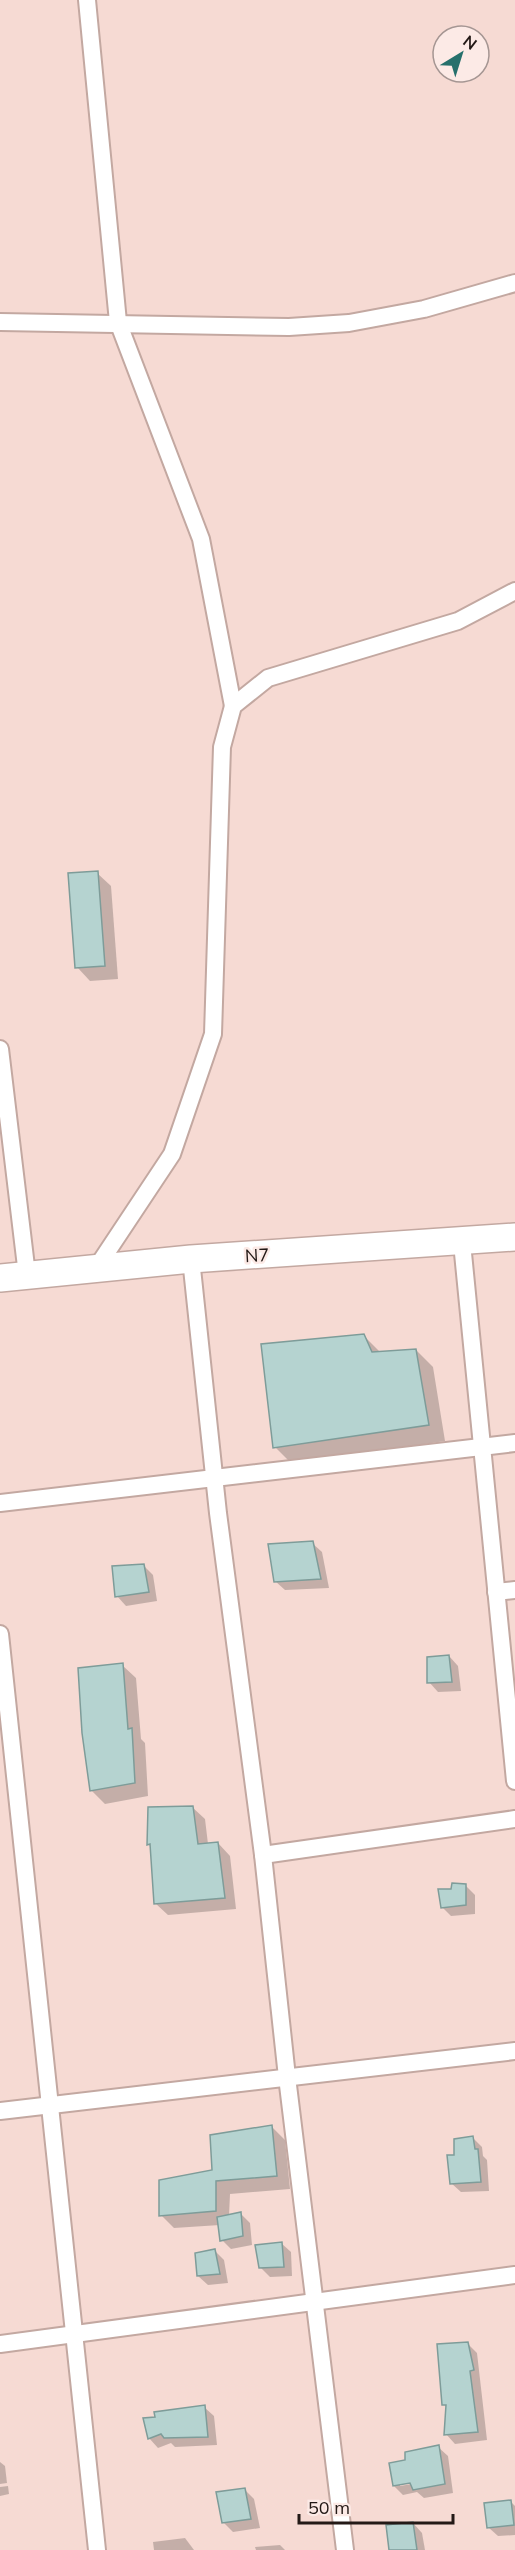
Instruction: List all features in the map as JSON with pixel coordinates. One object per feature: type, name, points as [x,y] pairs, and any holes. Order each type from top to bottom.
[{"type":"main road","name":"N7","points":[[0,1278],[191,1259],[462,1243],[515,1237]]},
{"type":"street","points":[[87,0],[118,322],[201,539],[233,706],[222,747],[213,1034],[172,1154],[97,1267]]},
{"type":"street","points":[[0,321],[289,327],[349,323],[424,309],[515,283]]},
{"type":"street","points":[[233,706],[268,678],[458,621],[515,591]]},
{"type":"street","points":[[0,1049],[27,1275]]},
{"type":"street","points":[[462,1243],[515,1781]]},
{"type":"street","points":[[191,1259],[214,1479],[263,1855],[287,2077],[345,2550]]},
{"type":"street","points":[[0,1503],[515,1443]]},
{"type":"street","points":[[496,1592],[515,1590]]},
{"type":"street","points":[[0,1634],[97,2550]]},
{"type":"street","points":[[263,1855],[515,1819]]},
{"type":"street","points":[[0,2111],[515,2051]]},
{"type":"street","points":[[0,2344],[515,2275]]},
{"type":"building","points":[[98,871],[105,966],[75,968],[68,873]]},
{"type":"building","points":[[364,1334],[372,1352],[416,1349],[429,1425],[273,1448],[261,1344]]},
{"type":"building","points":[[313,1541],[321,1579],[274,1582],[268,1544]]},
{"type":"building","points":[[144,1564],[149,1592],[115,1597],[112,1566]]},
{"type":"building","points":[[449,1655],[452,1682],[427,1683],[427,1657]]},
{"type":"building","points":[[123,1663],[128,1729],[132,1728],[135,1783],[90,1791],[82,1733],[78,1668]]},
{"type":"building","points":[[193,1806],[198,1844],[218,1842],[225,1898],[154,1904],[150,1844],[147,1845],[148,1807]]},
{"type":"building","points":[[452,1883],[466,1884],[466,1905],[441,1908],[438,1889],[451,1889]]},
{"type":"building","points":[[272,2125],[277,2176],[216,2181],[216,2211],[159,2216],[159,2180],[212,2170],[210,2135]]},
{"type":"building","points":[[473,2136],[475,2149],[478,2149],[481,2182],[450,2184],[447,2155],[454,2155],[454,2139]]},
{"type":"building","points":[[241,2212],[243,2236],[220,2241],[217,2217]]},
{"type":"building","points":[[282,2242],[284,2267],[259,2268],[255,2245]]},
{"type":"building","points":[[215,2249],[220,2274],[197,2276],[195,2253]]},
{"type":"building","points":[[468,2342],[474,2370],[470,2371],[478,2432],[444,2435],[446,2405],[442,2405],[437,2344]]},
{"type":"building","points":[[205,2405],[208,2437],[164,2438],[161,2434],[148,2439],[143,2418],[155,2417],[154,2412]]},
{"type":"building","points":[[439,2445],[445,2484],[413,2490],[410,2483],[393,2486],[389,2463],[405,2460],[405,2452]]},
{"type":"building","points":[[245,2488],[251,2519],[222,2523],[216,2492]]},
{"type":"building","points":[[511,2500],[514,2525],[487,2528],[484,2503]]},
{"type":"building","points":[[413,2522],[417,2550],[389,2550],[386,2525]]}]
